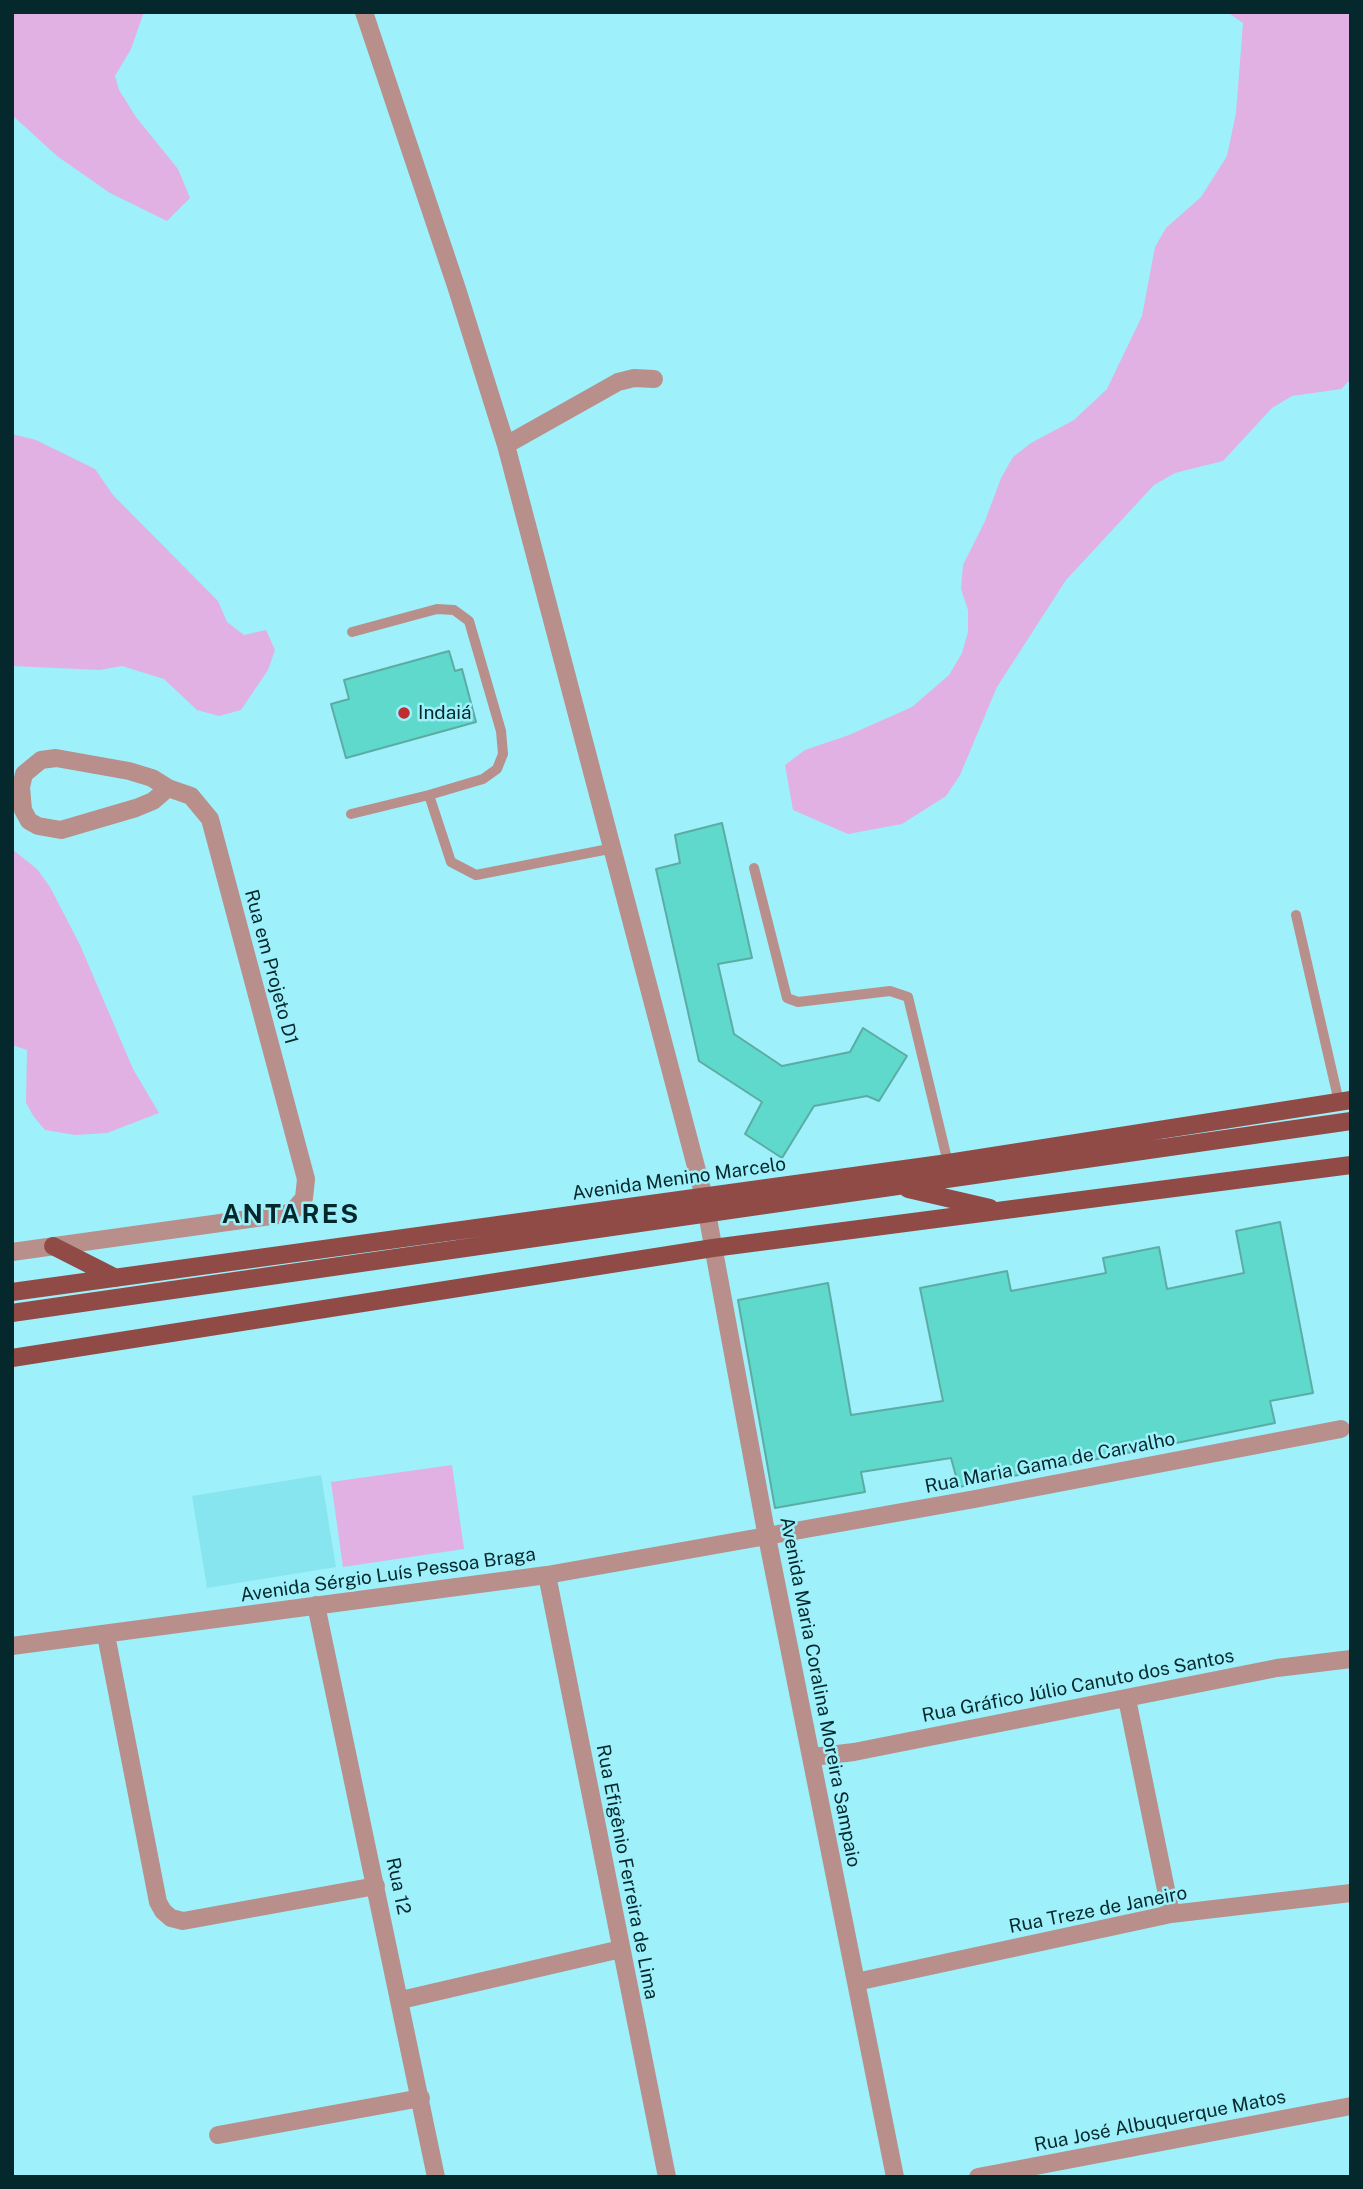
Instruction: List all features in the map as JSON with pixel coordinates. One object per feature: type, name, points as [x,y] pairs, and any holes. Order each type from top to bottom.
[{"type":"main road","name":"Avenida Menino Marcelo","points":[[12,1313],[706,1206],[947,1163],[1345,1101]]},
{"type":"main road","name":"Avenida Menino Marcelo","points":[[12,1292],[706,1206],[898,1187],[1351,1121]]},
{"type":"main road","points":[[12,1358],[713,1248],[1351,1166]]},
{"type":"main road","points":[[898,1187],[1002,1211]]},
{"type":"main road","points":[[53,1246],[116,1278]]},
{"type":"street","name":"Avenida Maria Coralina Moreira Sampaio","points":[[364,12],[506,445],[706,1206],[767,1537],[895,2177]]},
{"type":"street","points":[[506,445],[618,382],[634,378],[654,379]]},
{"type":"street","name":"Rua em Projeto D1","points":[[53,1246],[285,1214],[304,1198],[306,1179],[210,819],[191,796],[167,788],[138,773],[56,758],[41,760],[24,774],[21,799],[29,821],[61,830],[136,808],[153,801],[167,788]]},
{"type":"street","points":[[12,1252],[53,1246]]},
{"type":"street","name":"Rua Maria Gama de Carvalho","points":[[767,1537],[1341,1429]]},
{"type":"street","name":"Avenida Sérgio Luís Pessoa Braga","points":[[12,1646],[547,1575],[767,1537]]},
{"type":"street","name":"Rua Efigênio Ferreira de Lima","points":[[547,1575],[667,2177]]},
{"type":"street","name":"Rua 12","points":[[316,1605],[436,2177]]},
{"type":"street","points":[[106,1634],[158,1902],[171,1918],[183,1921],[376,1886]]},
{"type":"street","name":"Rua Gráfico Júlio Canuto dos Santos","points":[[813,1757],[854,1752],[1277,1668],[1351,1659]]},
{"type":"street","points":[[1127,1699],[1171,1914]]},
{"type":"street","name":"Rua Treze de Janeiro","points":[[856,1982],[1171,1914],[1351,1893]]},
{"type":"street","points":[[401,2000],[621,1949]]},
{"type":"street","points":[[218,2135],[421,2098]]},
{"type":"street","name":"Rua José Albuquerque Matos","points":[[978,2177],[1351,2106]]},
{"type":"lane","points":[[351,814],[483,779],[497,769],[503,754],[501,731],[469,621],[454,610],[437,609],[352,632]]},
{"type":"lane","points":[[429,795],[452,862],[476,875],[614,848]]},
{"type":"lane","points":[[754,868],[787,998],[798,1002],[890,991],[908,997],[947,1163]]},
{"type":"lane","points":[[1296,915],[1345,1101]]},
{"type":"shaded area","points":[[12,12],[144,12],[131,49],[115,76],[119,90],[136,117],[178,169],[190,198],[167,221],[110,193],[57,156],[12,115]]},
{"type":"shaded area","points":[[1227,12],[1351,12],[1351,379],[1341,389],[1292,396],[1272,408],[1223,461],[1175,473],[1154,485],[1066,580],[997,687],[960,775],[946,796],[902,824],[848,834],[793,810],[785,765],[805,750],[849,735],[912,707],[949,675],[962,653],[968,632],[968,610],[961,589],[963,565],[985,521],[1001,478],[1013,457],[1031,443],[1074,420],[1107,389],[1142,316],[1155,247],[1166,228],[1201,197],[1227,156],[1236,113],[1243,23]]},
{"type":"shaded area","points":[[12,434],[36,440],[95,469],[113,495],[218,601],[227,622],[244,635],[266,630],[275,650],[268,670],[241,710],[219,716],[197,710],[164,679],[122,666],[100,670],[12,666]]},
{"type":"shaded area","points":[[12,849],[37,869],[50,887],[80,945],[133,1069],[159,1113],[107,1133],[75,1135],[45,1130],[26,1103],[27,1050],[12,1045]]},
{"type":"shaded area","points":[[452,1465],[464,1549],[343,1567],[331,1482]]},
{"type":"shaded area","points":[[321,1475],[336,1567],[207,1588],[192,1496]]},
{"type":"building","name":"Indaiá","points":[[449,651],[455,671],[462,669],[476,722],[346,758],[331,704],[349,699],[344,680]]},
{"type":"building","points":[[722,823],[752,958],[718,964],[734,1034],[782,1066],[850,1052],[863,1028],[907,1056],[879,1101],[867,1096],[814,1106],[782,1158],[745,1134],[762,1102],[699,1061],[656,869],[680,863],[675,835]]},
{"type":"building","points":[[1280,1222],[1313,1393],[1270,1401],[1275,1423],[959,1487],[951,1458],[861,1472],[865,1492],[775,1508],[738,1300],[828,1283],[851,1415],[943,1401],[920,1288],[1007,1271],[1011,1291],[1106,1273],[1103,1258],[1159,1247],[1167,1289],[1244,1273],[1236,1231]]},
{"type":"place","name":"Indaiá","points":[[404,713]]},
{"type":"district","name":"ANTARES","points":[[291,1215]]}]
